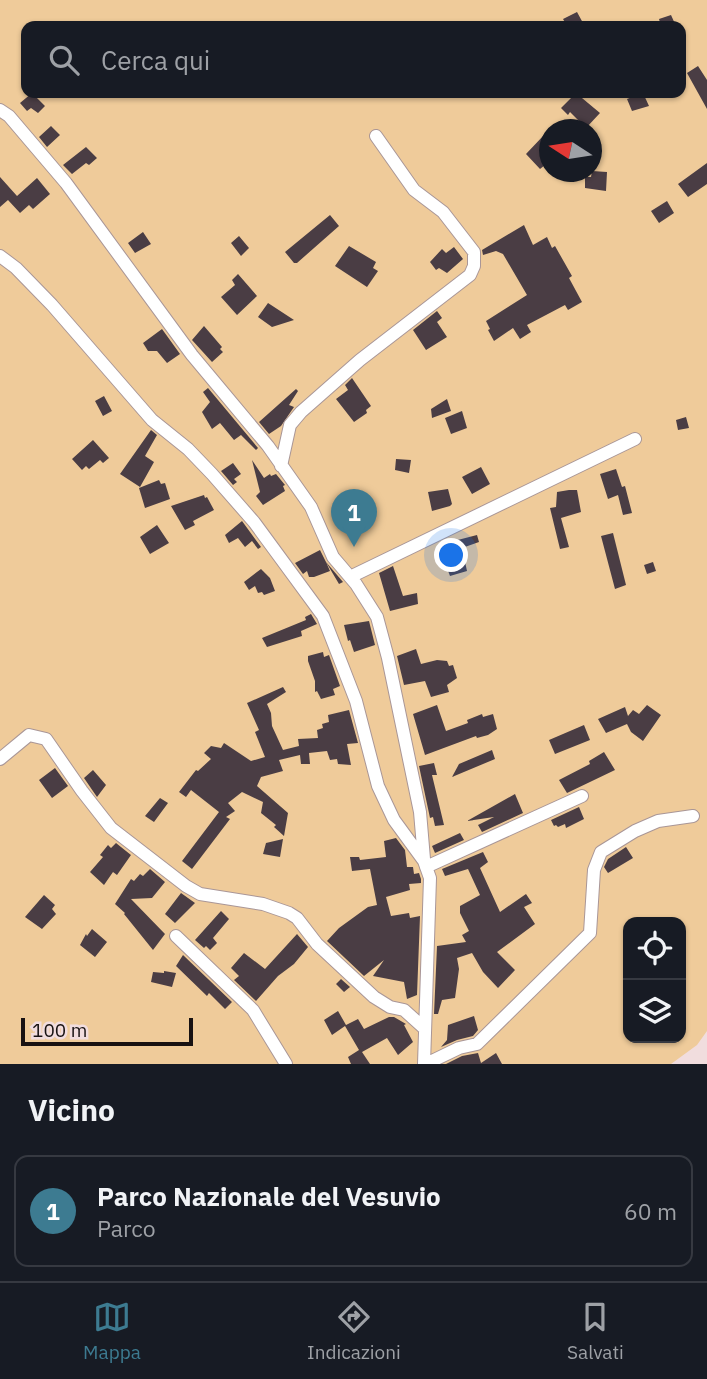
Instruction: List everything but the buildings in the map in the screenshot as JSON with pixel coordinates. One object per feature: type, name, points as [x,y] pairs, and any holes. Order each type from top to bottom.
[{"type":"street","points":[[0,110],[9,116],[66,183],[136,276],[165,321],[281,466],[311,507],[334,557],[377,617],[420,812],[425,864],[430,878],[425,1064],[459,1048],[477,1044],[590,933],[594,870],[601,852],[635,831],[658,821],[692,816]]},
{"type":"street","points":[[281,466],[290,425],[301,412],[360,360],[470,275],[474,266],[474,252],[443,212],[414,190],[376,136]]},
{"type":"street","points":[[0,256],[52,305],[152,420],[188,449],[212,474],[254,522],[323,616],[356,701],[378,786],[394,820],[425,864]]},
{"type":"street","points":[[350,577],[635,439]]},
{"type":"street","points":[[0,759],[29,735],[46,739],[111,828],[186,886],[200,894],[262,904],[289,913],[303,924],[317,944],[374,997],[390,1007],[404,1010],[424,1028]]},
{"type":"street","points":[[425,864],[582,796]]},
{"type":"street","points":[[176,936],[253,1010],[286,1064]]},
{"type":"shaded area","points":[[0,0],[707,0],[707,1031],[697,1045],[671,1064],[0,1064]]},
{"type":"place","name":"Parco Nazionale del Vesuvio","points":[[354,547]]}]
